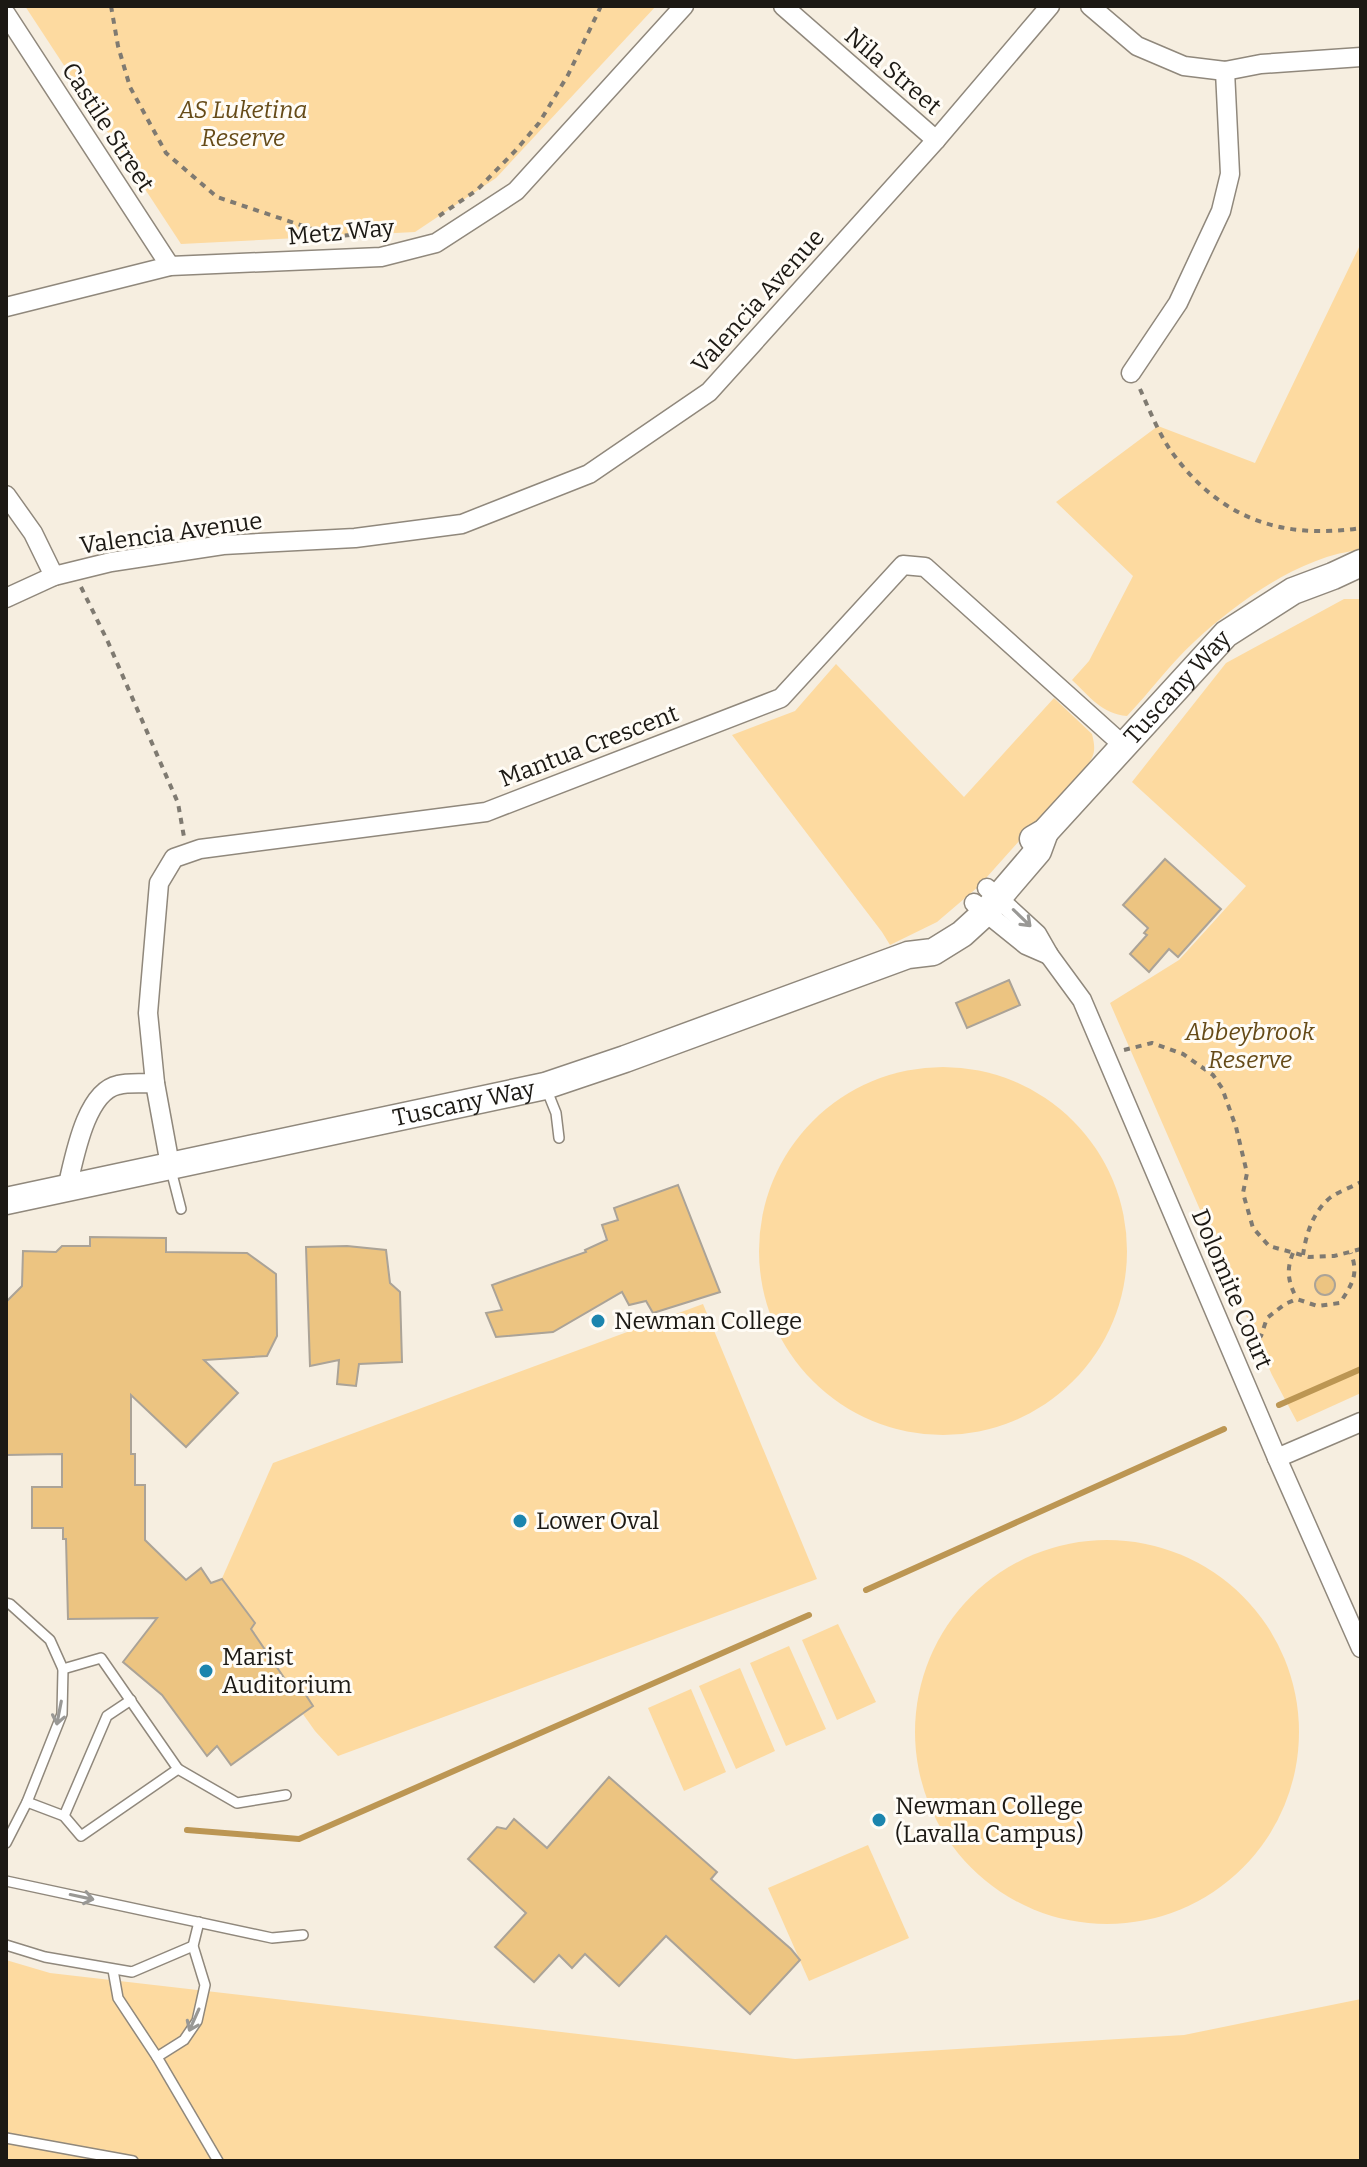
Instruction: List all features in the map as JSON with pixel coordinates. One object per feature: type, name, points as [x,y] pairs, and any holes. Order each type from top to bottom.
[{"type":"street","name":"Metz Way","points":[[6,307],[170,266],[381,257],[436,243],[516,191],[684,6]]},
{"type":"street","name":"Nila Street","points":[[783,6],[936,140]]},
{"type":"street","name":"Valencia Avenue","points":[[6,598],[54,576],[111,562],[223,545],[355,538],[462,524],[589,474],[709,392],[936,140],[1050,6]]},
{"type":"street","points":[[1090,6],[1137,46],[1184,66],[1225,71],[1261,64],[1361,57]]},
{"type":"street","name":"Castile Street","points":[[6,14],[170,266]]},
{"type":"street","points":[[1131,373],[1178,303],[1221,211],[1230,174],[1225,71]]},
{"type":"street","points":[[6,495],[33,533],[54,576]]},
{"type":"street","name":"Tuscany Way","points":[[6,1201],[545,1086],[908,955],[933,952],[962,934],[986,900],[1038,851],[1045,832],[1226,634],[1293,591],[1361,563]]},
{"type":"street","name":"Mantua Crescent","points":[[186,854],[200,849],[486,812],[781,698],[903,565],[925,567],[1124,746]]},
{"type":"street","name":"Tuscany Way","points":[[1333,576],[1361,579]]},
{"type":"street","points":[[170,1165],[155,1083],[148,1013],[159,883],[174,858],[186,854]]},
{"type":"street","name":"Dolomite Court","points":[[986,900],[1037,934],[1082,1000],[1361,1648]]},
{"type":"street","points":[[67,1188],[81,1135],[95,1101],[115,1085],[155,1083]]},
{"type":"street","points":[[1277,1458],[1361,1422]]},
{"type":"lane","points":[[545,1086],[556,1113],[559,1138]]},
{"type":"lane","points":[[170,1165],[181,1209]]},
{"type":"lane","points":[[6,1603],[50,1640],[63,1669],[62,1714],[27,1802],[6,1843]]},
{"type":"lane","points":[[63,1669],[101,1658],[178,1769],[237,1803],[286,1795]]},
{"type":"lane","points":[[64,1816],[107,1716],[131,1700]]},
{"type":"lane","points":[[27,1802],[64,1816],[81,1836],[178,1769]]},
{"type":"lane","points":[[6,1881],[272,1938],[303,1935]]},
{"type":"lane","points":[[157,2057],[184,2040],[197,2021],[205,1985],[193,1946],[199,1922]]},
{"type":"lane","points":[[6,1945],[45,1957],[132,1972],[193,1946]]},
{"type":"lane","points":[[113,1970],[118,1998],[218,2161]]},
{"type":"lane","points":[[6,2138],[133,2161]]},
{"type":"path","points":[[111,6],[118,46],[137,101],[166,153],[217,197],[333,236],[401,233]]},
{"type":"path","points":[[433,220],[477,190],[539,123],[568,75],[601,6]]},
{"type":"path","points":[[1131,373],[1169,448],[1211,496],[1242,516],[1267,525],[1316,531],[1361,528]]},
{"type":"path","points":[[72,571],[108,642],[178,803],[186,854]]},
{"type":"path","points":[[1106,1054],[1152,1043],[1183,1054],[1213,1075],[1222,1088],[1236,1127],[1247,1173],[1243,1193],[1253,1228],[1269,1246],[1309,1257],[1334,1256],[1361,1249]]},
{"type":"path","points":[[1303,1255],[1306,1233],[1317,1214],[1331,1197],[1361,1182]]},
{"type":"path","points":[[1235,1357],[1261,1336],[1267,1318],[1285,1304],[1297,1299],[1317,1306],[1340,1303],[1350,1287],[1356,1268],[1351,1252]]},
{"type":"path","points":[[1293,1253],[1288,1265],[1289,1283],[1297,1299]]},
{"type":"green space","name":"AS Luketina Reserve","points":[[25,6],[656,6],[496,178],[415,232],[181,244]]},
{"type":"green space","points":[[1361,243],[1361,550],[1316,561],[1250,597],[1185,651],[1127,716],[1110,712],[1072,680],[1089,661],[1133,576],[1056,502],[1158,426],[1255,463]]},
{"type":"green space","name":"Abbeybrook Reserve","points":[[1344,599],[1361,599],[1361,1393],[1297,1422],[1272,1375],[1110,1003],[1179,960],[1246,886],[1132,782],[1226,663]]},
{"type":"green space","points":[[836,664],[964,797],[1054,698],[1093,738],[1094,753],[1088,764],[978,887],[937,922],[890,945],[732,735],[795,711]]},
{"type":"green space","points":[[943,1067],[979,1070],[1014,1081],[1045,1098],[1073,1121],[1096,1149],[1113,1180],[1124,1215],[1127,1251],[1124,1287],[1113,1322],[1096,1353],[1073,1381],[1045,1404],[1014,1421],[979,1432],[943,1435],[907,1432],[872,1421],[841,1404],[813,1381],[790,1353],[773,1322],[762,1287],[759,1251],[762,1215],[773,1180],[790,1149],[813,1121],[841,1098],[872,1081],[907,1070]]},
{"type":"green space","name":"Lower Oval","points":[[703,1304],[817,1579],[338,1756],[315,1731],[216,1592],[273,1463]]},
{"type":"green space","points":[[1107,1540],[1145,1543],[1181,1554],[1214,1572],[1243,1596],[1267,1625],[1285,1658],[1296,1694],[1299,1732],[1296,1770],[1285,1806],[1267,1839],[1243,1868],[1214,1892],[1181,1910],[1145,1921],[1107,1924],[1069,1921],[1033,1910],[1000,1892],[971,1868],[947,1839],[929,1806],[918,1770],[915,1732],[918,1694],[929,1658],[947,1625],[971,1596],[1000,1572],[1033,1554],[1069,1543]]},
{"type":"green space","points":[[838,1624],[876,1702],[837,1720],[802,1640]]},
{"type":"green space","points":[[789,1646],[826,1729],[786,1746],[750,1663]]},
{"type":"green space","points":[[740,1668],[775,1751],[736,1769],[699,1686]]},
{"type":"green space","points":[[691,1689],[726,1772],[684,1791],[648,1708]]},
{"type":"green space","points":[[868,1845],[909,1938],[809,1981],[768,1888]]},
{"type":"green space","points":[[6,1960],[50,1973],[795,2059],[1184,2035],[1361,1999],[1361,2161],[6,2161]]},
{"type":"building","points":[[1165,859],[1221,909],[1178,957],[1169,949],[1149,972],[1130,954],[1147,935],[1144,933],[1148,928],[1123,905]]},
{"type":"building","points":[[1009,980],[1020,1005],[967,1028],[956,1003]]},
{"type":"building","points":[[678,1185],[720,1292],[653,1313],[646,1301],[629,1305],[622,1292],[553,1332],[496,1337],[486,1313],[502,1310],[492,1285],[586,1252],[607,1240],[602,1225],[618,1220],[614,1208]]},
{"type":"building","points":[[90,1237],[166,1238],[166,1252],[247,1253],[276,1274],[277,1336],[267,1356],[204,1360],[238,1393],[186,1447],[131,1395],[131,1454],[135,1454],[135,1485],[145,1485],[145,1540],[186,1580],[201,1568],[211,1583],[222,1579],[255,1623],[251,1629],[289,1685],[296,1680],[313,1706],[231,1765],[217,1746],[207,1756],[162,1695],[123,1662],[157,1618],[68,1619],[63,1528],[32,1528],[32,1487],[62,1487],[62,1454],[6,1455],[6,1302],[22,1286],[23,1251],[56,1252],[62,1246],[90,1246]]},
{"type":"building","points":[[347,1246],[386,1250],[390,1283],[400,1292],[402,1362],[359,1364],[356,1386],[337,1384],[339,1360],[310,1366],[306,1247]]},
{"type":"building","points":[[1325,1275],[1332,1278],[1335,1285],[1332,1292],[1325,1295],[1318,1292],[1315,1285],[1318,1278]]},
{"type":"building","points":[[609,1777],[717,1872],[711,1879],[800,1960],[750,2014],[666,1936],[619,1986],[585,1954],[572,1968],[559,1955],[534,1982],[495,1947],[526,1913],[468,1859],[497,1827],[506,1829],[514,1819],[547,1848]]},
{"type":"waterway","points":[[1279,1405],[1361,1369]]},
{"type":"waterway","points":[[866,1590],[1224,1429]]},
{"type":"waterway","points":[[187,1830],[299,1839],[809,1615]]},
{"type":"place","name":"Newman College","points":[[598,1321]]},
{"type":"place","name":"Lower Oval","points":[[520,1521]]},
{"type":"place","name":"Marist Auditorium","points":[[206,1671]]},
{"type":"place","name":"Newman College (Lavalla Campus)","points":[[879,1820]]}]
